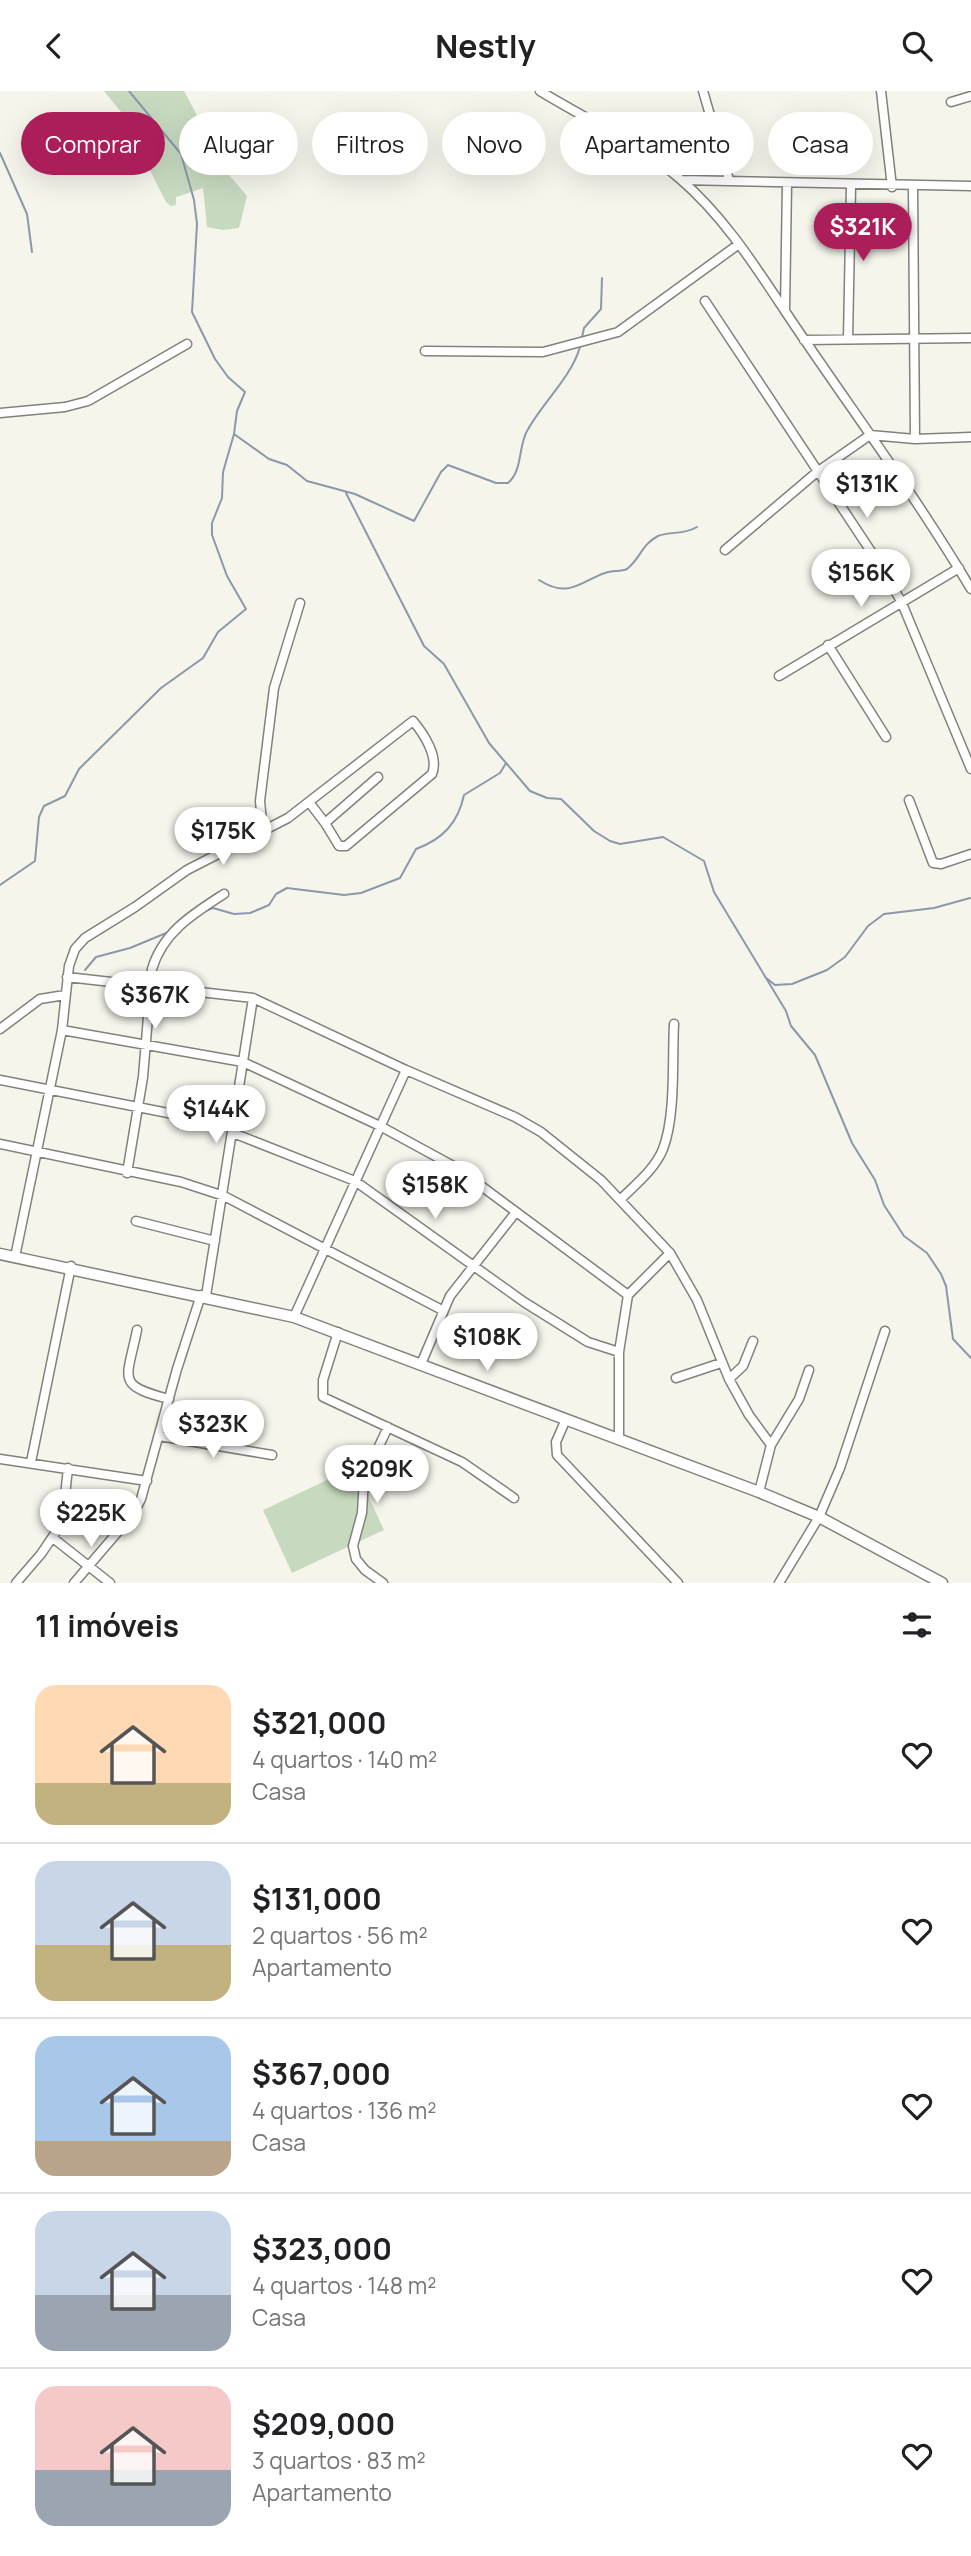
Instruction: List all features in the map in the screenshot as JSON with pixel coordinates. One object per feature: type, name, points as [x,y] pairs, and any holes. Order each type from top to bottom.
[{"type":"street","points":[[540,91],[651,156],[682,180],[738,244],[901,476],[971,589]]},
{"type":"street","points":[[703,91],[730,180]]},
{"type":"street","points":[[881,91],[892,187]]},
{"type":"street","points":[[951,102],[971,96]]},
{"type":"street","points":[[682,180],[892,187],[971,186]]},
{"type":"street","points":[[785,310],[787,184]]},
{"type":"street","points":[[848,339],[852,186]]},
{"type":"street","points":[[913,187],[912,340],[915,439]]},
{"type":"street","points":[[425,351],[462,354],[543,352],[618,332],[738,244]]},
{"type":"street","points":[[705,301],[901,601],[971,769]]},
{"type":"street","points":[[804,340],[971,338]]},
{"type":"street","points":[[0,413],[65,407],[88,401],[187,344]]},
{"type":"street","points":[[725,550],[817,472],[870,435],[915,439],[971,437]]},
{"type":"street","points":[[779,676],[959,568]]},
{"type":"street","points":[[262,832],[260,801],[274,688],[300,603]]},
{"type":"street","points":[[828,645],[886,737]]},
{"type":"street","points":[[15,1257],[34,1151],[62,1030],[71,957],[85,938],[187,870],[262,832],[309,802],[413,721],[427,741],[435,766],[432,774],[345,846],[339,846],[309,802]]},
{"type":"street","points":[[325,823],[378,777]]},
{"type":"street","points":[[909,800],[933,863],[941,864],[971,854]]},
{"type":"street","points":[[127,1173],[146,1044],[152,969],[162,943],[194,913],[224,894]]},
{"type":"street","points":[[67,977],[253,998],[406,1070],[451,1087],[541,1132],[579,1160],[621,1199],[670,1253],[697,1300],[729,1379],[749,1415],[771,1445]]},
{"type":"street","points":[[0,1029],[40,999],[65,995]]},
{"type":"street","points":[[74,1583],[134,1513],[147,1481],[169,1399],[203,1295],[215,1241],[253,998]]},
{"type":"street","points":[[621,1199],[651,1169],[663,1149],[669,1123],[674,1024]]},
{"type":"street","points":[[62,1030],[243,1062],[380,1126],[457,1168],[628,1295]]},
{"type":"street","points":[[294,1317],[406,1070]]},
{"type":"street","points":[[0,1080],[233,1129],[355,1181],[472,1265],[580,1337],[620,1352]]},
{"type":"street","points":[[0,1144],[127,1173],[181,1182],[224,1196],[442,1310]]},
{"type":"street","points":[[421,1364],[442,1310],[472,1265],[516,1212]]},
{"type":"street","points":[[136,1221],[215,1241]]},
{"type":"street","points":[[619,1439],[620,1352],[628,1295],[670,1253]]},
{"type":"street","points":[[0,1254],[71,1266],[203,1295],[294,1317],[338,1332],[759,1492],[819,1517],[938,1582]]},
{"type":"street","points":[[31,1462],[71,1266]]},
{"type":"street","points":[[137,1330],[128,1374],[130,1384],[137,1391],[169,1399]]},
{"type":"street","points":[[779,1583],[819,1517],[848,1447],[885,1331]]},
{"type":"street","points":[[338,1332],[323,1380],[323,1397],[330,1403],[462,1462],[514,1497]]},
{"type":"street","points":[[729,1379],[743,1366],[753,1341]]},
{"type":"street","points":[[676,1378],[721,1363]]},
{"type":"street","points":[[759,1492],[771,1445],[799,1399],[809,1370]]},
{"type":"street","points":[[566,1419],[556,1442],[557,1455],[678,1583]]},
{"type":"street","points":[[383,1583],[365,1570],[356,1559],[354,1546],[362,1513],[363,1478],[388,1427]]},
{"type":"street","points":[[159,1436],[272,1455]]},
{"type":"street","points":[[0,1459],[147,1481]]},
{"type":"street","points":[[16,1583],[62,1523],[68,1468]]},
{"type":"street","points":[[53,1538],[110,1583]]},
{"type":"green space","points":[[104,91],[184,91],[195,112],[179,112],[179,175],[229,175],[247,196],[239,228],[223,230],[207,227],[203,188],[176,197],[176,205],[171,206],[166,202],[152,175],[165,175],[165,112],[121,112]]},
{"type":"green space","points":[[355,1467],[384,1530],[292,1573],[263,1510]]},
{"type":"waterway","points":[[129,91],[181,154],[194,200],[197,224],[192,312],[215,359],[228,377],[245,392],[237,411],[234,434],[269,459],[287,465],[307,481],[355,494],[414,521],[441,472],[448,465],[496,483],[508,483],[516,472],[527,431],[570,369],[580,347]]},
{"type":"waterway","points":[[0,153],[27,214],[32,252]]},
{"type":"waterway","points":[[582,337],[584,328],[601,309],[602,278]]},
{"type":"waterway","points":[[0,885],[35,861],[39,817],[44,806],[65,796],[79,769],[161,688],[203,658],[218,632],[246,609],[227,576],[212,535],[212,523],[222,498],[223,472],[234,434]]},
{"type":"waterway","points":[[346,493],[424,646],[444,664],[489,743],[530,791],[547,798],[561,799],[594,831],[610,841],[620,844],[663,837],[704,861],[714,892],[786,1011],[791,1026],[815,1055],[852,1143],[875,1180],[884,1205],[904,1236],[927,1253],[941,1274],[946,1286],[953,1339],[971,1358]]},
{"type":"waterway","points":[[539,580],[558,588],[574,587],[605,573],[627,569],[648,543],[658,536],[697,527]]},
{"type":"waterway","points":[[205,911],[213,908],[234,914],[250,913],[269,905],[276,894],[287,888],[344,895],[361,893],[400,878],[416,849],[448,829],[458,814],[464,795],[500,773],[506,763]]},
{"type":"waterway","points":[[765,977],[775,985],[792,984],[827,970],[845,957],[868,926],[884,914],[934,908],[970,898]]},
{"type":"waterway","points":[[85,970],[96,957],[130,948],[171,931]]}]
